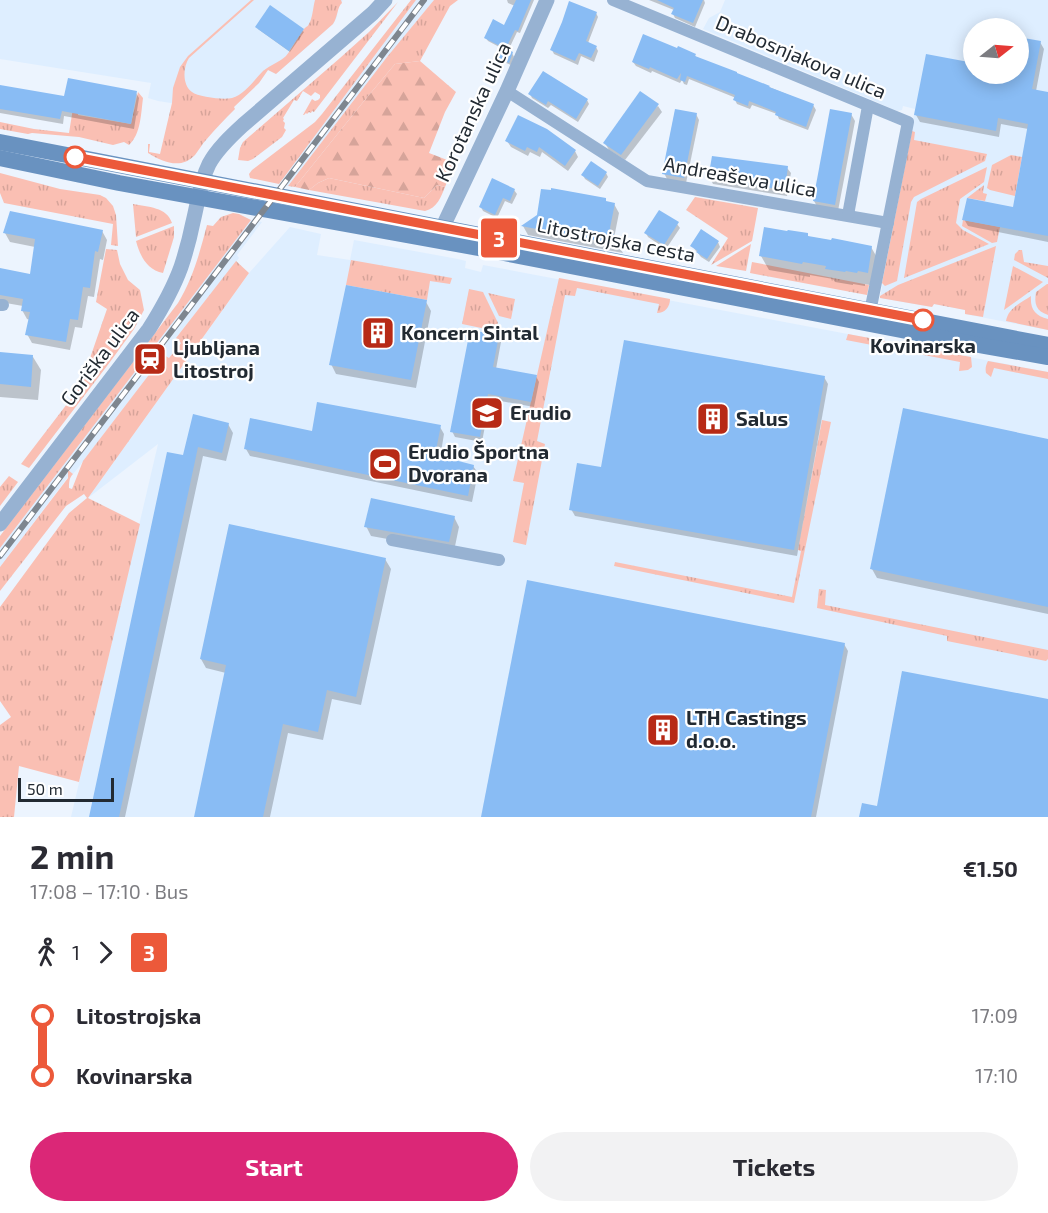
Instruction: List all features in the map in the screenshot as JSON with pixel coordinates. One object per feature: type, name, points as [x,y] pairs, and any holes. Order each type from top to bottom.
[{"type":"main road","name":"Litostrojska cesta","points":[[0,142],[200,189],[869,317],[1048,345]]},
{"type":"main road","name":"Litostrojska cesta","points":[[0,158],[119,183],[200,189]]},
{"type":"main road","name":"Litostrojska cesta","points":[[869,317],[984,346],[1048,357]]},
{"type":"street","name":"Goriška ulica","points":[[0,524],[149,329],[160,311],[180,268],[193,225],[200,189],[210,162],[236,131],[373,13],[385,0]]},
{"type":"street","name":"Korotanska ulica","points":[[439,234],[507,91],[547,0]]},
{"type":"street","name":"Drabosnjakova ulica","points":[[613,0],[908,122],[888,223]]},
{"type":"street","name":"Andreaševa ulica","points":[[507,91],[647,181],[888,223]]},
{"type":"street","points":[[848,215],[868,106]]},
{"type":"street","points":[[869,317],[888,223]]},
{"type":"street","points":[[392,540],[499,560]]},
{"type":"shaded area","points":[[0,0],[343,0],[338,6],[337,17],[333,24],[276,74],[268,70],[259,83],[233,107],[158,101],[148,98],[151,83],[0,59]]},
{"type":"shaded area","points":[[416,0],[434,0],[288,186],[279,184]]},
{"type":"shaded area","points":[[725,0],[1048,0],[1048,330],[965,314],[965,310],[934,304],[932,307],[880,298],[915,109],[903,106],[902,110],[897,111],[703,29],[709,18],[720,12]]},
{"type":"shaded area","points":[[251,220],[262,222],[237,255],[239,258],[176,338],[181,342],[169,358],[164,355],[73,474],[68,471],[68,477],[0,567],[0,548]]},
{"type":"shaded area","points":[[290,227],[321,234],[317,255],[350,260],[354,240],[466,261],[465,268],[481,272],[483,265],[1048,372],[1048,817],[71,817],[158,444],[88,498],[249,273]]},
{"type":"green space","points":[[251,0],[254,0],[189,58],[184,76],[186,85],[192,92],[228,99],[237,96],[263,71],[281,60],[291,50],[309,24],[315,0],[341,0],[342,3],[333,24],[276,74],[268,70],[190,160],[172,163],[148,153],[148,144],[150,144],[149,152],[160,154],[172,103],[173,88],[180,67],[188,56]]},
{"type":"green space","points":[[411,0],[416,0],[279,184],[250,178],[249,174],[252,170],[315,122]]},
{"type":"green space","points":[[434,0],[458,0],[450,6],[420,61],[395,64],[295,187],[288,186],[387,57]]},
{"type":"green space","points":[[398,2],[314,112],[303,115],[312,99],[318,100],[320,95],[315,92],[311,96],[303,91],[297,101],[294,100],[283,118],[286,130],[282,137],[253,159],[238,160],[243,142],[369,32]]},
{"type":"green space","points":[[420,61],[456,92],[445,112],[429,153],[455,163],[445,187],[437,185],[424,198],[329,178],[309,190],[295,187],[395,64]]},
{"type":"green space","points":[[138,92],[143,98],[141,117],[136,135],[129,145],[124,142],[113,145],[79,137],[28,134],[0,129],[0,122],[69,133],[74,102],[80,103],[78,115],[131,124]]},
{"type":"green space","points":[[912,131],[915,132],[914,140],[987,154],[985,161],[914,197],[911,202],[897,281],[885,286],[882,283]]},
{"type":"green space","points":[[1011,155],[1022,157],[1015,196],[987,188],[992,165]]},
{"type":"green space","points":[[987,167],[984,182],[960,199],[956,223],[963,230],[989,244],[904,278],[917,202]]},
{"type":"green space","points":[[0,173],[106,198],[113,206],[116,215],[118,246],[111,245],[113,224],[4,203],[0,193]]},
{"type":"green space","points":[[329,178],[424,198],[437,185],[445,187],[436,205],[425,211],[309,190]]},
{"type":"green space","points":[[984,185],[983,193],[987,194],[985,201],[967,198]]},
{"type":"green space","points":[[695,197],[758,208],[752,241],[711,265],[728,238],[686,210]]},
{"type":"green space","points":[[133,204],[161,211],[170,218],[172,223],[136,237]]},
{"type":"green space","points":[[233,213],[251,220],[0,548],[0,536],[178,303],[192,274],[207,225],[213,226],[221,217]]},
{"type":"green space","points":[[963,220],[1000,227],[997,242],[992,243],[962,226]]},
{"type":"green space","points":[[174,226],[174,237],[163,273],[148,266],[136,241]]},
{"type":"green space","points":[[751,244],[746,271],[716,266]]},
{"type":"green space","points":[[996,246],[983,317],[965,314],[965,310],[934,304],[932,307],[880,298],[898,285]]},
{"type":"green space","points":[[106,249],[117,250],[120,264],[128,280],[140,290],[144,310],[134,329],[110,362],[29,468],[21,464],[80,387],[107,309],[96,302]]},
{"type":"green space","points":[[1019,250],[1022,250],[1024,262],[1048,266],[1048,278],[1014,260]]},
{"type":"green space","points":[[351,260],[452,278],[450,284],[430,281],[427,300],[346,285]]},
{"type":"green space","points":[[236,261],[249,273],[88,498],[140,524],[79,782],[19,766],[14,817],[0,817],[0,725],[11,717],[0,701],[0,607],[69,513],[87,498],[84,494],[66,506],[0,591],[0,567],[68,478],[68,470],[73,474],[69,484],[69,488],[72,489],[83,461],[164,355],[169,358],[181,343],[176,338]]},
{"type":"green space","points":[[752,262],[869,285],[867,295],[750,273]]},
{"type":"green space","points":[[1013,266],[1043,282],[1004,310]]},
{"type":"green space","points":[[559,278],[670,299],[670,302],[665,311],[657,313],[659,304],[577,288],[575,296],[565,295],[537,441],[545,444],[526,545],[513,542],[524,483],[513,481]]},
{"type":"green space","points":[[1047,284],[1048,315],[1038,309],[1035,300],[1036,292]]},
{"type":"green space","points":[[469,289],[483,292],[498,323],[496,331],[462,324]]},
{"type":"green space","points":[[488,293],[515,299],[511,319],[499,316]]},
{"type":"green space","points":[[1031,296],[1034,311],[1048,319],[1048,330],[1006,321],[1012,309]]},
{"type":"green space","points":[[848,334],[971,357],[972,367],[959,371],[960,362],[846,340]]},
{"type":"green space","points":[[988,361],[1048,372],[1048,379],[994,368],[991,377],[986,373]]},
{"type":"green space","points":[[822,420],[831,422],[794,603],[614,566],[615,562],[792,597],[801,551],[798,550]]},
{"type":"green space","points":[[9,476],[18,482],[0,506],[0,487]]},
{"type":"green space","points":[[819,589],[826,590],[825,605],[1048,650],[1048,659],[1046,661],[947,641],[947,636],[817,608]]},
{"type":"building","points":[[516,0],[531,0],[518,31],[515,30],[506,48],[513,52],[509,63],[497,57],[502,47],[484,38],[493,19],[504,25]]},
{"type":"building","points":[[657,0],[703,0],[693,23],[671,14],[674,8]]},
{"type":"building","points":[[569,1],[597,12],[586,41],[597,46],[591,58],[579,53],[575,61],[550,50]]},
{"type":"building","points":[[270,5],[304,29],[289,51],[255,27]]},
{"type":"building","points":[[643,34],[677,48],[678,46],[696,54],[695,56],[814,104],[806,127],[775,115],[776,112],[749,101],[748,106],[733,100],[735,95],[687,76],[685,82],[680,80],[681,73],[677,79],[632,62]]},
{"type":"building","points":[[1029,39],[1041,41],[1032,89],[1048,92],[1048,236],[962,220],[967,198],[1013,207],[1028,124],[998,118],[996,131],[914,115],[926,54],[963,61],[963,84],[1029,84]]},
{"type":"building","points":[[543,71],[588,99],[576,119],[548,101],[546,105],[528,94]]},
{"type":"building","points":[[68,78],[137,91],[131,124],[62,111],[60,119],[0,109],[0,85],[64,96]]},
{"type":"building","points":[[640,91],[659,104],[621,155],[603,143]]},
{"type":"building","points":[[675,109],[697,113],[684,178],[662,174]]},
{"type":"building","points":[[830,109],[852,113],[835,205],[813,201]]},
{"type":"building","points":[[518,115],[547,129],[576,150],[565,166],[539,147],[537,152],[527,147],[525,151],[505,141]]},
{"type":"building","points":[[712,156],[788,166],[785,190],[708,179]]},
{"type":"building","points":[[591,161],[607,172],[598,186],[581,175]]},
{"type":"building","points":[[492,178],[515,189],[510,201],[503,198],[495,215],[479,207]]},
{"type":"building","points":[[551,188],[606,198],[606,201],[615,203],[610,228],[620,245],[521,226],[537,215],[541,189],[551,190]]},
{"type":"building","points":[[659,210],[679,222],[664,245],[644,233]]},
{"type":"building","points":[[10,211],[103,230],[98,252],[95,251],[90,288],[83,287],[78,320],[70,319],[66,342],[25,335],[30,312],[21,311],[23,299],[0,295],[0,268],[30,274],[35,239],[3,233]]},
{"type":"building","points":[[764,227],[872,246],[868,273],[825,269],[826,266],[759,256]]},
{"type":"building","points":[[701,229],[719,241],[707,259],[690,246]]},
{"type":"building","name":"Koncern Sintal","points":[[346,285],[427,300],[411,380],[329,365]]},
{"type":"building","name":"Erudio","points":[[470,330],[499,335],[493,367],[537,375],[531,402],[488,394],[480,437],[450,432]]},
{"type":"building","name":"Salus","points":[[624,340],[825,376],[794,550],[569,510],[577,463],[601,467]]},
{"type":"building","points":[[0,352],[33,355],[31,387],[0,384]]},
{"type":"building","points":[[317,402],[441,425],[435,455],[474,465],[468,496],[244,449],[250,418],[312,431]]},
{"type":"building","points":[[903,408],[1048,439],[1048,607],[870,569]]},
{"type":"building","points":[[193,414],[229,423],[222,453],[198,447],[119,817],[89,817],[167,452],[183,455]]},
{"type":"building","points":[[371,498],[455,516],[449,542],[364,527]]},
{"type":"building","points":[[229,524],[386,558],[356,697],[327,690],[318,732],[283,724],[263,817],[194,817],[226,665],[200,659]]},
{"type":"building","name":"LTH Castings d.o.o.","points":[[527,580],[845,643],[811,817],[481,817]]},
{"type":"building","points":[[902,671],[1048,699],[1048,817],[859,817],[862,803],[877,806]]},
{"type":"railway","points":[[0,556],[424,0]]},
{"type":"bus line","name":"3","points":[[75,157],[923,320]]},
{"type":"place","name":"Kovinarska","points":[[923,320]]},
{"type":"place","name":"Koncern Sintal","points":[[378,333]]},
{"type":"place","name":"Ljubljana Litostroj","points":[[150,359]]},
{"type":"place","name":"Erudio","points":[[487,413]]},
{"type":"place","name":"Salus","points":[[713,419]]},
{"type":"place","name":"Erudio Športna Dvorana","points":[[385,464]]},
{"type":"place","name":"LTH Castings d.o.o.","points":[[663,730]]}]
